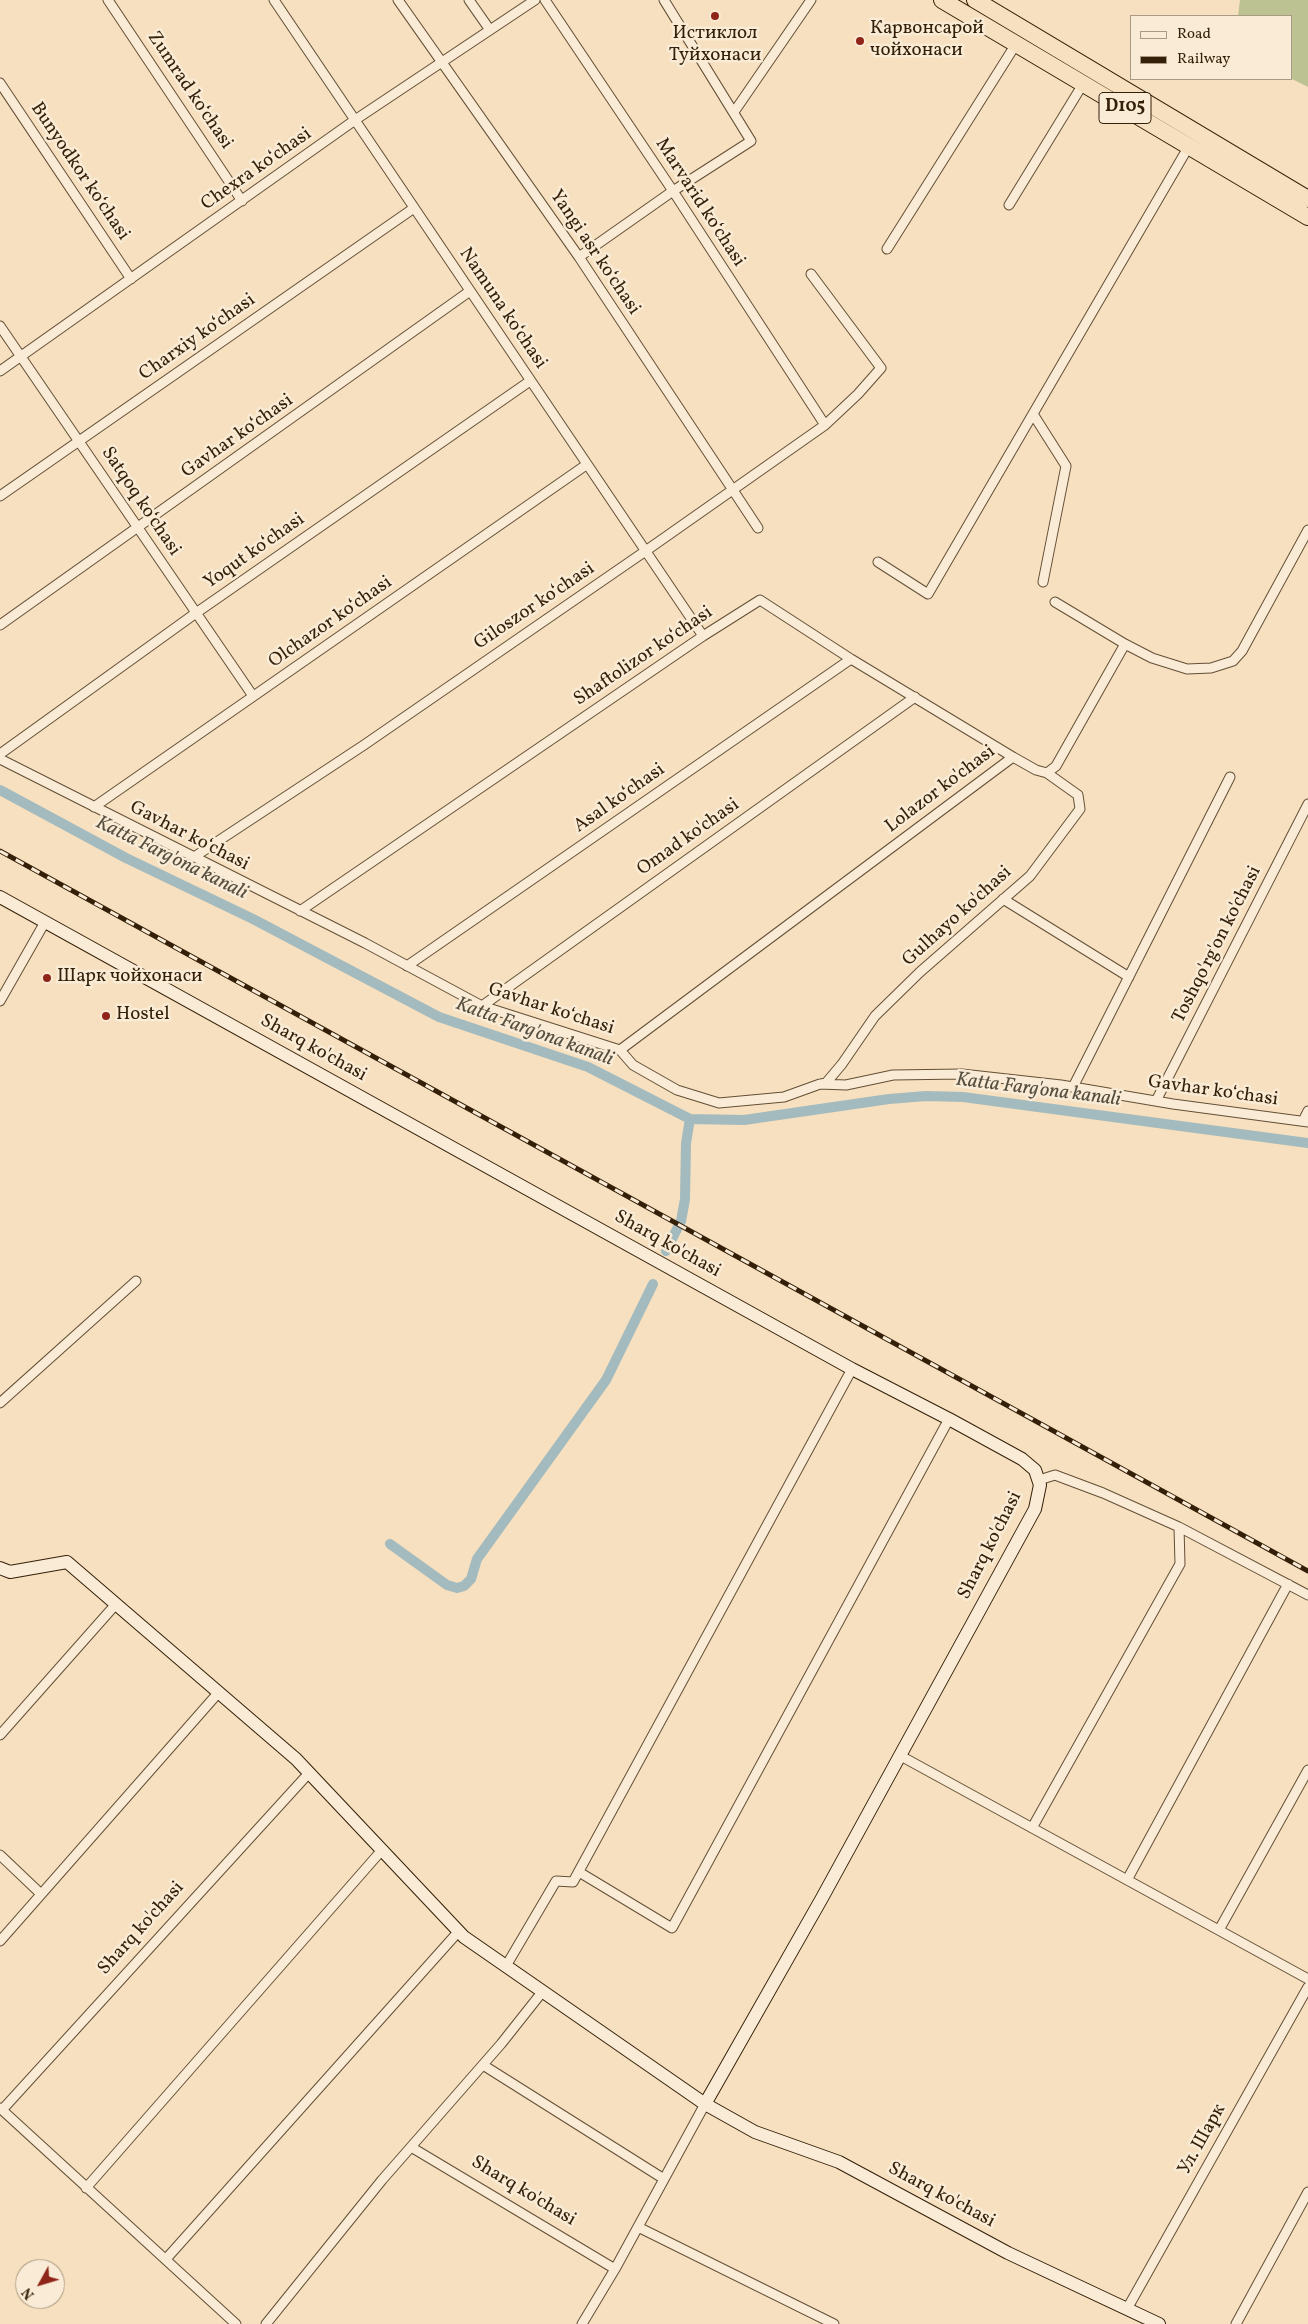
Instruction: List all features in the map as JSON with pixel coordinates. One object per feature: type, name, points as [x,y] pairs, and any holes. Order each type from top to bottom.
[{"type":"highway","name":"D105","points":[[942,0],[1083,84],[1125,99],[1308,199]]},
{"type":"highway","name":"D105","points":[[975,0],[1125,99],[1189,146],[1308,217]]},
{"type":"main road","name":"Sharq ko'chasi","points":[[0,897],[852,1369],[949,1418],[1032,1466],[1039,1480],[1039,1496],[1036,1509],[704,2104],[755,2132],[839,2162],[1008,2252],[1159,2324]]},
{"type":"main road","points":[[0,1568],[10,1572],[67,1562],[296,1759],[459,1931],[704,2104]]},
{"type":"street","name":"Zumrad koʻchasi","points":[[108,0],[242,201]]},
{"type":"street","name":"Namuna koʻchasi","points":[[274,0],[586,465],[647,550],[703,636]]},
{"type":"street","name":"Yangi asr koʻchasi","points":[[398,0],[440,63],[579,257],[731,490],[758,528]]},
{"type":"street","points":[[470,0],[490,30]]},
{"type":"street","name":"Chexra koʻchasi","points":[[0,370],[132,279],[355,120],[535,0]]},
{"type":"street","name":"Marvarid koʻchasi","points":[[545,0],[673,191],[824,425]]},
{"type":"street","points":[[579,257],[673,191],[751,141],[664,0]]},
{"type":"street","points":[[734,112],[811,0]]},
{"type":"street","points":[[887,249],[1016,44]]},
{"type":"street","name":"Bunyodkor koʻchasi","points":[[0,83],[132,279]]},
{"type":"street","points":[[1009,205],[1083,84]]},
{"type":"street","points":[[878,562],[928,594],[1189,146]]},
{"type":"street","name":"Charxiy koʻchasi","points":[[0,496],[414,208]]},
{"type":"street","name":"Giloszor koʻchasi","points":[[194,857],[364,745],[647,550],[824,425],[858,394],[881,368],[811,274]]},
{"type":"street","name":"Gavhar koʻchasi","points":[[0,625],[470,291]]},
{"type":"street","name":"Satqoq koʻchasi","points":[[0,326],[253,696]]},
{"type":"street","name":"Yoqut koʻchasi","points":[[0,754],[196,612],[530,381]]},
{"type":"street","points":[[1032,414],[1066,466],[1043,582]]},
{"type":"street","name":"Olchazor koʻchasi","points":[[94,807],[586,465]]},
{"type":"street","points":[[1055,602],[1152,658],[1187,669],[1211,668],[1233,661],[1242,651],[1308,530]]},
{"type":"street","name":"Shaftolizor koʻchasi","points":[[300,911],[703,636],[760,600],[851,659],[1013,757]]},
{"type":"street","points":[[1047,773],[1056,766],[1125,644]]},
{"type":"street","name":"Asal koʻchasi","points":[[407,966],[851,659]]},
{"type":"street","name":"Omad ko'chasi","points":[[482,1006],[915,697]]},
{"type":"street","name":"Lolazor ko'chasi","points":[[620,1050],[1013,757],[1036,770],[1047,773]]},
{"type":"street","name":"Gavhar koʻchasi","points":[[0,760],[300,911],[482,1006],[620,1050],[633,1065],[677,1090],[719,1103],[784,1097],[820,1084],[846,1085],[893,1075],[962,1074],[1306,1122]]},
{"type":"street","name":"Gulhayo ko'chasi","points":[[820,1084],[826,1083],[842,1064],[875,1016],[920,972],[1030,876],[1080,809],[1078,795],[1047,773]]},
{"type":"street","points":[[1073,1088],[1230,777]]},
{"type":"street","name":"Toshqo'rg'on ko'chasi","points":[[1156,1101],[1308,804]]},
{"type":"street","points":[[1003,899],[1129,977]]},
{"type":"street","points":[[0,1001],[45,922]]},
{"type":"street","points":[[1306,1122],[1308,1111]]},
{"type":"street","points":[[0,1403],[136,1282]]},
{"type":"street","points":[[506,1966],[556,1881],[573,1882],[579,1872],[852,1369]]},
{"type":"street","points":[[579,1872],[672,1928],[949,1418]]},
{"type":"street","points":[[1039,1480],[1055,1475],[1103,1493],[1179,1527],[1308,1595]]},
{"type":"street","points":[[1032,1828],[1180,1564],[1179,1527]]},
{"type":"street","points":[[1126,1880],[1288,1584]]},
{"type":"street","points":[[0,1735],[116,1604]]},
{"type":"street","points":[[0,1941],[219,1692]]},
{"type":"street","points":[[899,1755],[1308,1979]]},
{"type":"street","points":[[1219,1930],[1308,1770]]},
{"type":"street","name":"Sharq ko'chasi","points":[[236,2324],[1,2109],[310,1773]]},
{"type":"street","points":[[86,2188],[382,1850]]},
{"type":"street","points":[[0,1855],[41,1894]]},
{"type":"street","points":[[166,2259],[459,1931]]},
{"type":"street","name":"Ул. Шарк","points":[[1127,2309],[1308,1987]]},
{"type":"street","points":[[266,2324],[382,2180],[483,2065],[543,1991]]},
{"type":"street","points":[[483,2065],[664,2179]]},
{"type":"street","name":"Sharq ko'chasi","points":[[584,2323],[704,2104]]},
{"type":"street","name":"Sharq ko'chasi","points":[[412,2147],[615,2269]]},
{"type":"street","points":[[1236,2324],[1308,2192]]},
{"type":"street","points":[[638,2227],[834,2324]]},
{"type":"green space","points":[[1240,0],[1308,0],[1308,87],[1293,80],[1293,15],[1238,15]]},
{"type":"waterway","name":"Katta Farg'ona kanali","points":[[0,790],[126,858],[253,919],[439,1017],[588,1067],[690,1119],[744,1120],[889,1099],[926,1096],[963,1097],[1308,1143]]},
{"type":"waterway","points":[[666,1251],[681,1221],[685,1199],[686,1143],[690,1119]]},
{"type":"waterway","points":[[390,1544],[447,1585],[457,1588],[464,1586],[471,1579],[477,1559],[606,1380],[653,1284]]},
{"type":"railway","points":[[0,851],[1308,1571]]},
{"type":"place","name":"Истиклол Туйхонаси","points":[[715,16]]},
{"type":"place","name":"Карвонсарой чойхонаси","points":[[860,41]]},
{"type":"place","name":"Шарк чойхонаси","points":[[47,978]]},
{"type":"place","name":"Hostel","points":[[106,1016]]}]
